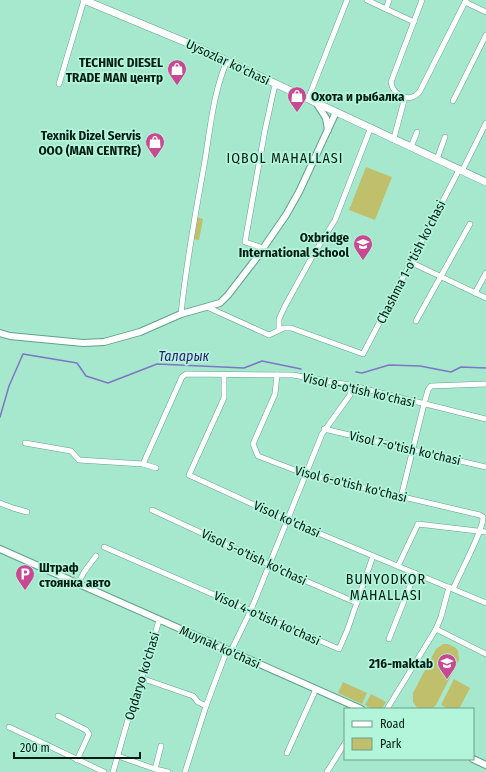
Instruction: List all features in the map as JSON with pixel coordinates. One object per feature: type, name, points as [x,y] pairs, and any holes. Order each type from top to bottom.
[{"type":"main road","name":"Uysozlar ko'chasi","points":[[84,0],[227,61],[486,182]]},
{"type":"street","points":[[59,84],[84,0]]},
{"type":"street","points":[[328,130],[325,114],[311,100],[347,0]]},
{"type":"street","points":[[366,0],[414,22]]},
{"type":"street","points":[[386,9],[389,0]]},
{"type":"street","points":[[422,0],[391,82],[394,90],[405,97],[414,97],[420,91],[466,1],[486,12]]},
{"type":"street","points":[[453,101],[486,35]]},
{"type":"street","points":[[182,314],[187,265],[206,154],[217,95],[227,61]]},
{"type":"street","points":[[263,248],[245,242],[265,130],[276,84]]},
{"type":"street","points":[[394,138],[405,97]]},
{"type":"street","points":[[0,334],[49,340],[98,343],[140,332],[182,314],[220,303],[226,298],[263,248],[292,205],[336,112]]},
{"type":"street","name":"Chashma 1-o'tish ko'chasi","points":[[279,330],[291,328],[363,354],[410,262],[486,123]]},
{"type":"street","points":[[207,307],[269,335],[279,330],[279,319],[285,306],[312,257],[335,220],[371,128]]},
{"type":"street","points":[[411,147],[417,132]]},
{"type":"street","points":[[437,159],[445,137]]},
{"type":"street","points":[[416,320],[470,224]]},
{"type":"street","points":[[410,262],[486,298]]},
{"type":"street","points":[[475,294],[486,274]]},
{"type":"street","name":"Visol 8-o'tish ko'chasi","points":[[143,464],[182,377],[186,374],[293,375],[352,386],[486,419]]},
{"type":"street","name":"Visol ko'chasi","points":[[224,375],[224,398],[189,474],[287,520],[415,572],[486,603]]},
{"type":"street","name":"Visol 6-o'tish ko'chasi","points":[[278,375],[275,394],[253,446],[258,456],[305,474],[480,515],[483,517],[480,532]]},
{"type":"street","points":[[402,497],[428,390],[431,386],[486,384]]},
{"type":"street","points":[[185,772],[206,706],[229,651],[251,610],[324,429],[350,395],[352,386]]},
{"type":"street","name":"Visol 7-o'tish ko'chasi","points":[[324,429],[486,467]]},
{"type":"street","points":[[25,443],[71,451],[79,460],[143,464],[156,468]]},
{"type":"street","points":[[0,502],[27,512]]},
{"type":"street","name":"Visol 5-o'tish ko'chasi","points":[[152,510],[357,603]]},
{"type":"street","points":[[398,566],[418,524],[486,532]]},
{"type":"street","points":[[388,708],[436,629],[451,588],[480,532]]},
{"type":"street","name":"Visol 4-o'tish ko'chasi","points":[[104,547],[339,649],[347,631],[373,556]]},
{"type":"street","name":"Muynak ko'chasi","points":[[0,549],[359,708]]},
{"type":"street","points":[[78,584],[84,572],[96,556]]},
{"type":"street","points":[[389,639],[415,572]]},
{"type":"street","name":"Oqdaryo ko'chasi","points":[[113,772],[159,620]]},
{"type":"street","points":[[436,629],[486,654]]},
{"type":"street","points":[[141,678],[193,696],[198,702],[206,706]]},
{"type":"street","points":[[287,753],[316,689]]},
{"type":"street","points":[[58,716],[86,730],[89,734],[77,760]]},
{"type":"street","points":[[9,727],[104,772]]},
{"type":"street","points":[[327,772],[344,745]]},
{"type":"street","points":[[155,769],[161,746]]},
{"type":"street","points":[[118,756],[168,772]]},
{"type":"street","points":[[474,759],[486,764]]},
{"type":"green space","points":[[366,167],[392,177],[375,220],[349,210]]},
{"type":"green space","points":[[197,217],[203,219],[199,240],[193,239]]},
{"type":"green space","points":[[443,644],[448,644],[456,648],[458,651],[459,660],[436,705],[433,708],[417,708],[413,702],[413,693],[436,649]]},
{"type":"green space","points":[[454,679],[470,688],[460,708],[447,708],[441,705]]},
{"type":"green space","points":[[343,682],[367,693],[362,704],[338,693]]},
{"type":"green space","points":[[371,694],[386,702],[383,708],[370,708],[365,705]]},
{"type":"waterway","name":"Таларык","points":[[0,417],[9,386],[23,354],[77,363],[86,376],[108,383],[157,364],[244,368],[262,361],[301,369]]},
{"type":"waterway","name":"Таларык","points":[[356,372],[362,373],[389,365],[420,366],[451,372],[461,367],[486,368]]},
{"type":"place","name":"TECHNIC DIESEL TRADE MAN центр","points":[[177,86]]},
{"type":"place","name":"Охота и рыбалка","points":[[297,113]]},
{"type":"place","name":"Texnik Dizel Servis OOO (MAN CENTRE)","points":[[155,159]]},
{"type":"place","name":"Oxbridge International School","points":[[363,261]]},
{"type":"place","name":"Штраф стоянка авто","points":[[25,591]]},
{"type":"place","name":"216-maktab","points":[[447,680]]},
{"type":"district","name":"IQBOL MAHALLASI","points":[[285,158]]},
{"type":"district","name":"BUNYODKOR MAHALLASI","points":[[386,588]]}]
